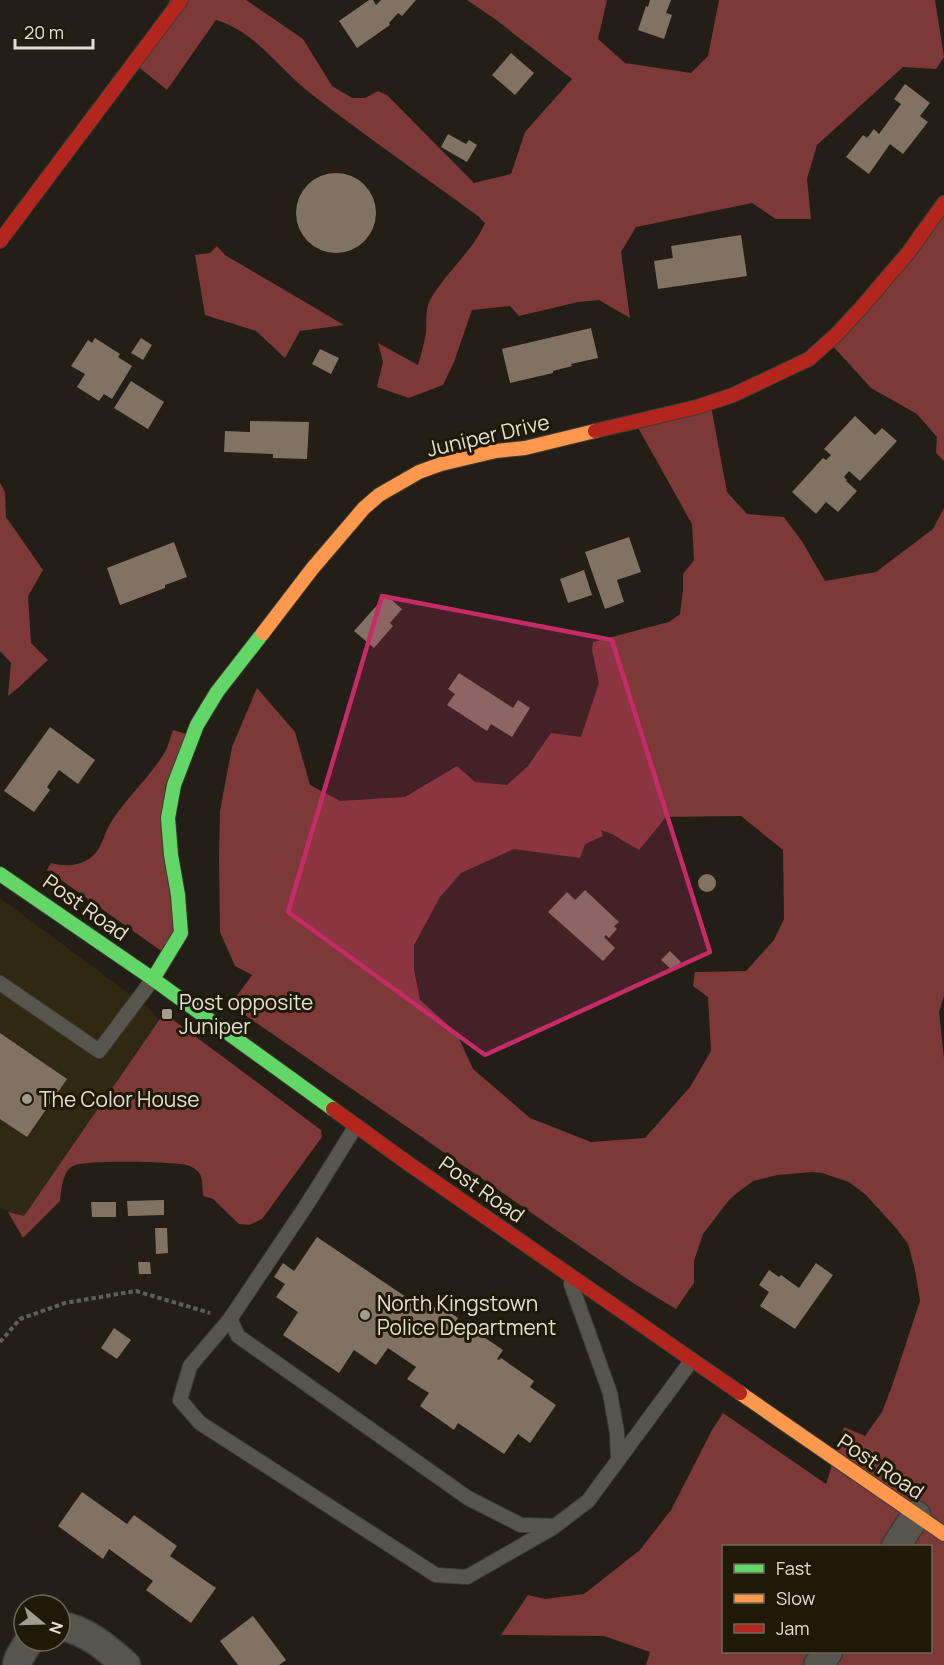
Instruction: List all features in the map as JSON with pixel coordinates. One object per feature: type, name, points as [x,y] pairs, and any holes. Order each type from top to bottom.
[{"type":"street","points":[[0,241],[181,0]]},
{"type":"street","name":"Juniper Drive","points":[[153,979],[181,933],[168,818],[174,785],[196,725],[217,692],[312,569],[364,508],[379,495],[419,472],[441,464],[496,451],[525,448],[678,412],[733,396],[785,371],[809,358],[837,334],[908,253],[944,203]]},
{"type":"street","name":"Post Road","points":[[0,874],[153,979],[356,1126],[944,1534]]},
{"type":"street","points":[[897,1545],[916,1515]]},
{"type":"street","points":[[72,1630],[110,1650],[126,1665]]},
{"type":"street","points":[[818,1665],[827,1653]]},
{"type":"lane","points":[[0,983],[99,1051],[153,979]]},
{"type":"lane","points":[[356,1126],[306,1206],[230,1319],[190,1366],[180,1400],[200,1423],[436,1575],[467,1577],[555,1526],[588,1501],[693,1360]]},
{"type":"lane","points":[[567,1273],[610,1393],[617,1433],[618,1460]]},
{"type":"lane","points":[[230,1319],[238,1335],[468,1498],[521,1525],[555,1526]]},
{"type":"path","points":[[0,1342],[20,1319],[65,1303],[136,1291],[230,1319]]},
{"type":"highlighted area","points":[[382,596],[612,640],[710,952],[485,1055],[288,912]]},
{"type":"shaded area","points":[[170,0],[246,0],[303,39],[332,86],[352,98],[365,98],[378,91],[387,95],[474,183],[511,174],[525,132],[572,79],[467,0],[607,0],[598,39],[625,63],[691,73],[708,56],[719,0],[935,0],[944,57],[936,69],[903,67],[817,145],[807,179],[811,219],[776,219],[752,203],[636,227],[621,252],[630,318],[599,300],[578,302],[519,316],[510,306],[472,310],[454,362],[443,385],[409,398],[377,387],[383,362],[378,343],[418,365],[426,333],[428,304],[485,223],[310,93],[255,42],[230,25],[216,20],[167,90],[135,64]]},
{"type":"shaded area","points":[[944,209],[944,461],[936,453],[937,437],[917,414],[871,388],[831,344]]},
{"type":"shaded area","points":[[217,246],[225,255],[344,325],[300,331],[285,358],[256,331],[205,315],[195,255],[210,253]]},
{"type":"shaded area","points":[[711,406],[727,492],[747,514],[784,517],[803,543],[825,581],[876,572],[933,529],[944,508],[944,996],[939,1012],[944,1058],[944,1665],[646,1665],[650,1652],[604,1636],[501,1635],[528,1595],[545,1599],[584,1594],[640,1550],[671,1510],[723,1413],[826,1484],[844,1427],[865,1436],[882,1412],[920,1301],[908,1244],[865,1194],[849,1182],[822,1173],[778,1175],[753,1181],[729,1200],[703,1234],[694,1261],[694,1283],[676,1309],[633,1283],[229,1004],[252,975],[235,966],[220,932],[220,811],[232,747],[257,688],[295,732],[310,785],[340,801],[405,797],[457,766],[475,782],[507,785],[528,766],[551,733],[581,737],[599,683],[592,650],[593,642],[669,622],[680,614],[683,574],[694,560],[692,524],[636,424]],"holes":[[[741,816],[783,850],[784,919],[774,940],[746,971],[695,972],[693,986],[708,997],[711,1051],[690,1087],[645,1138],[591,1142],[530,1118],[473,1069],[456,1032],[420,1000],[414,970],[414,945],[440,897],[461,873],[514,849],[580,858],[585,844],[603,836],[601,830],[639,850],[666,817]]]},
{"type":"shaded area","points":[[0,483],[5,492],[6,517],[43,570],[28,596],[31,643],[48,660],[8,696],[11,663],[0,651]]},
{"type":"shaded area","points":[[173,730],[193,736],[172,808],[174,960],[47,870],[51,863],[74,865],[87,860],[96,853],[111,822],[165,752]]},
{"type":"shaded area","points":[[0,898],[152,1011],[159,1020],[24,1217],[0,1208]]},
{"type":"shaded area","points":[[164,1013],[321,1130],[322,1137],[262,1219],[249,1225],[239,1224],[213,1199],[203,1196],[199,1172],[190,1166],[156,1162],[90,1163],[78,1164],[68,1170],[60,1201],[23,1238],[8,1212],[24,1216]]},
{"type":"building","points":[[369,0],[373,0],[376,5],[381,0],[416,0],[402,16],[398,13],[389,23],[390,25],[357,48],[339,21]]},
{"type":"building","points":[[650,0],[671,0],[666,13],[672,15],[664,39],[638,30]]},
{"type":"building","points":[[511,53],[534,73],[515,95],[492,75]]},
{"type":"building","points":[[905,84],[930,103],[920,116],[928,122],[903,154],[890,144],[869,174],[846,157],[863,135],[867,138],[874,129],[879,134],[901,104],[894,99]]},
{"type":"building","points":[[448,134],[466,144],[469,140],[477,145],[467,162],[441,147]]},
{"type":"building","points":[[336,173],[351,176],[364,185],[373,198],[376,213],[373,228],[364,241],[351,250],[336,253],[321,250],[308,241],[299,228],[296,213],[299,198],[308,185],[321,176]]},
{"type":"building","points":[[741,235],[747,276],[658,289],[654,261],[673,258],[671,246]]},
{"type":"building","points":[[591,328],[598,358],[571,364],[572,366],[553,371],[553,373],[510,383],[502,349]]},
{"type":"building","points":[[95,338],[120,354],[118,357],[132,366],[112,399],[104,394],[99,401],[77,387],[85,374],[71,366],[88,340],[92,343]]},
{"type":"building","points":[[141,338],[152,345],[143,360],[131,353]]},
{"type":"building","points":[[320,349],[339,358],[331,374],[312,364]]},
{"type":"building","points":[[131,381],[164,402],[148,429],[114,408]]},
{"type":"building","points":[[855,416],[875,435],[882,428],[897,441],[860,481],[849,471],[844,477],[857,491],[838,512],[826,502],[816,514],[792,492],[823,458],[826,460],[831,455],[824,449]]},
{"type":"building","points":[[250,421],[309,422],[307,459],[273,458],[273,454],[224,452],[225,431],[250,432]]},
{"type":"building","points":[[629,537],[641,572],[617,580],[624,602],[605,609],[585,552]]},
{"type":"building","points":[[174,542],[187,577],[120,605],[107,568]]},
{"type":"building","points":[[584,570],[592,595],[568,603],[560,579]]},
{"type":"building","points":[[386,595],[402,609],[390,623],[393,626],[374,648],[354,631]]},
{"type":"building","points":[[459,673],[513,708],[518,700],[530,708],[512,737],[491,724],[487,731],[447,705],[455,694],[448,689]]},
{"type":"building","points":[[50,727],[95,760],[78,784],[59,770],[47,787],[50,790],[34,812],[4,791]]},
{"type":"building","points":[[707,874],[713,877],[716,883],[713,889],[707,892],[701,889],[698,883],[701,877]]},
{"type":"building","points":[[585,890],[619,922],[614,926],[617,929],[609,938],[606,935],[604,937],[615,948],[603,961],[548,912],[567,892],[575,900]]},
{"type":"building","points":[[670,951],[681,962],[673,971],[661,960]]},
{"type":"building","name":"The Color House","points":[[0,1033],[67,1079],[27,1137],[0,1119]]},
{"type":"building","points":[[164,1200],[164,1215],[128,1216],[127,1201]]},
{"type":"building","points":[[91,1202],[116,1202],[116,1217],[92,1217]]},
{"type":"building","points":[[155,1228],[167,1228],[168,1253],[156,1254]]},
{"type":"building","points":[[317,1237],[412,1301],[416,1295],[440,1311],[442,1307],[458,1318],[456,1321],[464,1327],[466,1325],[503,1350],[497,1359],[501,1358],[534,1381],[530,1387],[556,1405],[530,1443],[518,1434],[504,1454],[458,1423],[454,1430],[420,1406],[429,1393],[407,1379],[416,1367],[388,1348],[376,1365],[354,1350],[339,1373],[283,1335],[298,1312],[276,1297],[285,1284],[274,1277],[283,1263],[294,1271]]},
{"type":"building","points":[[138,1262],[150,1262],[151,1274],[139,1274]]},
{"type":"building","points":[[816,1263],[833,1275],[795,1329],[760,1306],[769,1292],[759,1285],[769,1270],[779,1277],[781,1275],[799,1288]]},
{"type":"building","points":[[114,1328],[131,1340],[117,1359],[101,1348]]},
{"type":"building","points":[[82,1492],[127,1524],[134,1515],[177,1546],[170,1556],[216,1588],[191,1623],[146,1590],[153,1581],[109,1549],[103,1559],[58,1526]]},
{"type":"building","points":[[253,1616],[286,1660],[279,1665],[238,1665],[220,1641]]},
{"type":"traffic: fast","points":[[153,979],[181,933],[168,818],[174,785],[197,725],[217,692],[263,633]]},
{"type":"traffic: fast","points":[[0,874],[153,979],[333,1109]]},
{"type":"traffic: slow","points":[[263,633],[312,569],[364,508],[379,495],[419,472],[441,464],[496,451],[525,448],[595,431]]},
{"type":"traffic: slow","points":[[740,1393],[944,1534]]},
{"type":"traffic: jam","points":[[0,241],[181,0]]},
{"type":"traffic: jam","points":[[595,431],[697,407],[733,395],[809,359],[861,308],[908,253],[944,203]]},
{"type":"traffic: jam","points":[[333,1109],[740,1393]]},
{"type":"place","name":"Post opposite Juniper","points":[[167,1014]]},
{"type":"place","name":"The Color House","points":[[27,1099]]},
{"type":"place","name":"North Kingstown Police Department","points":[[365,1315]]}]
